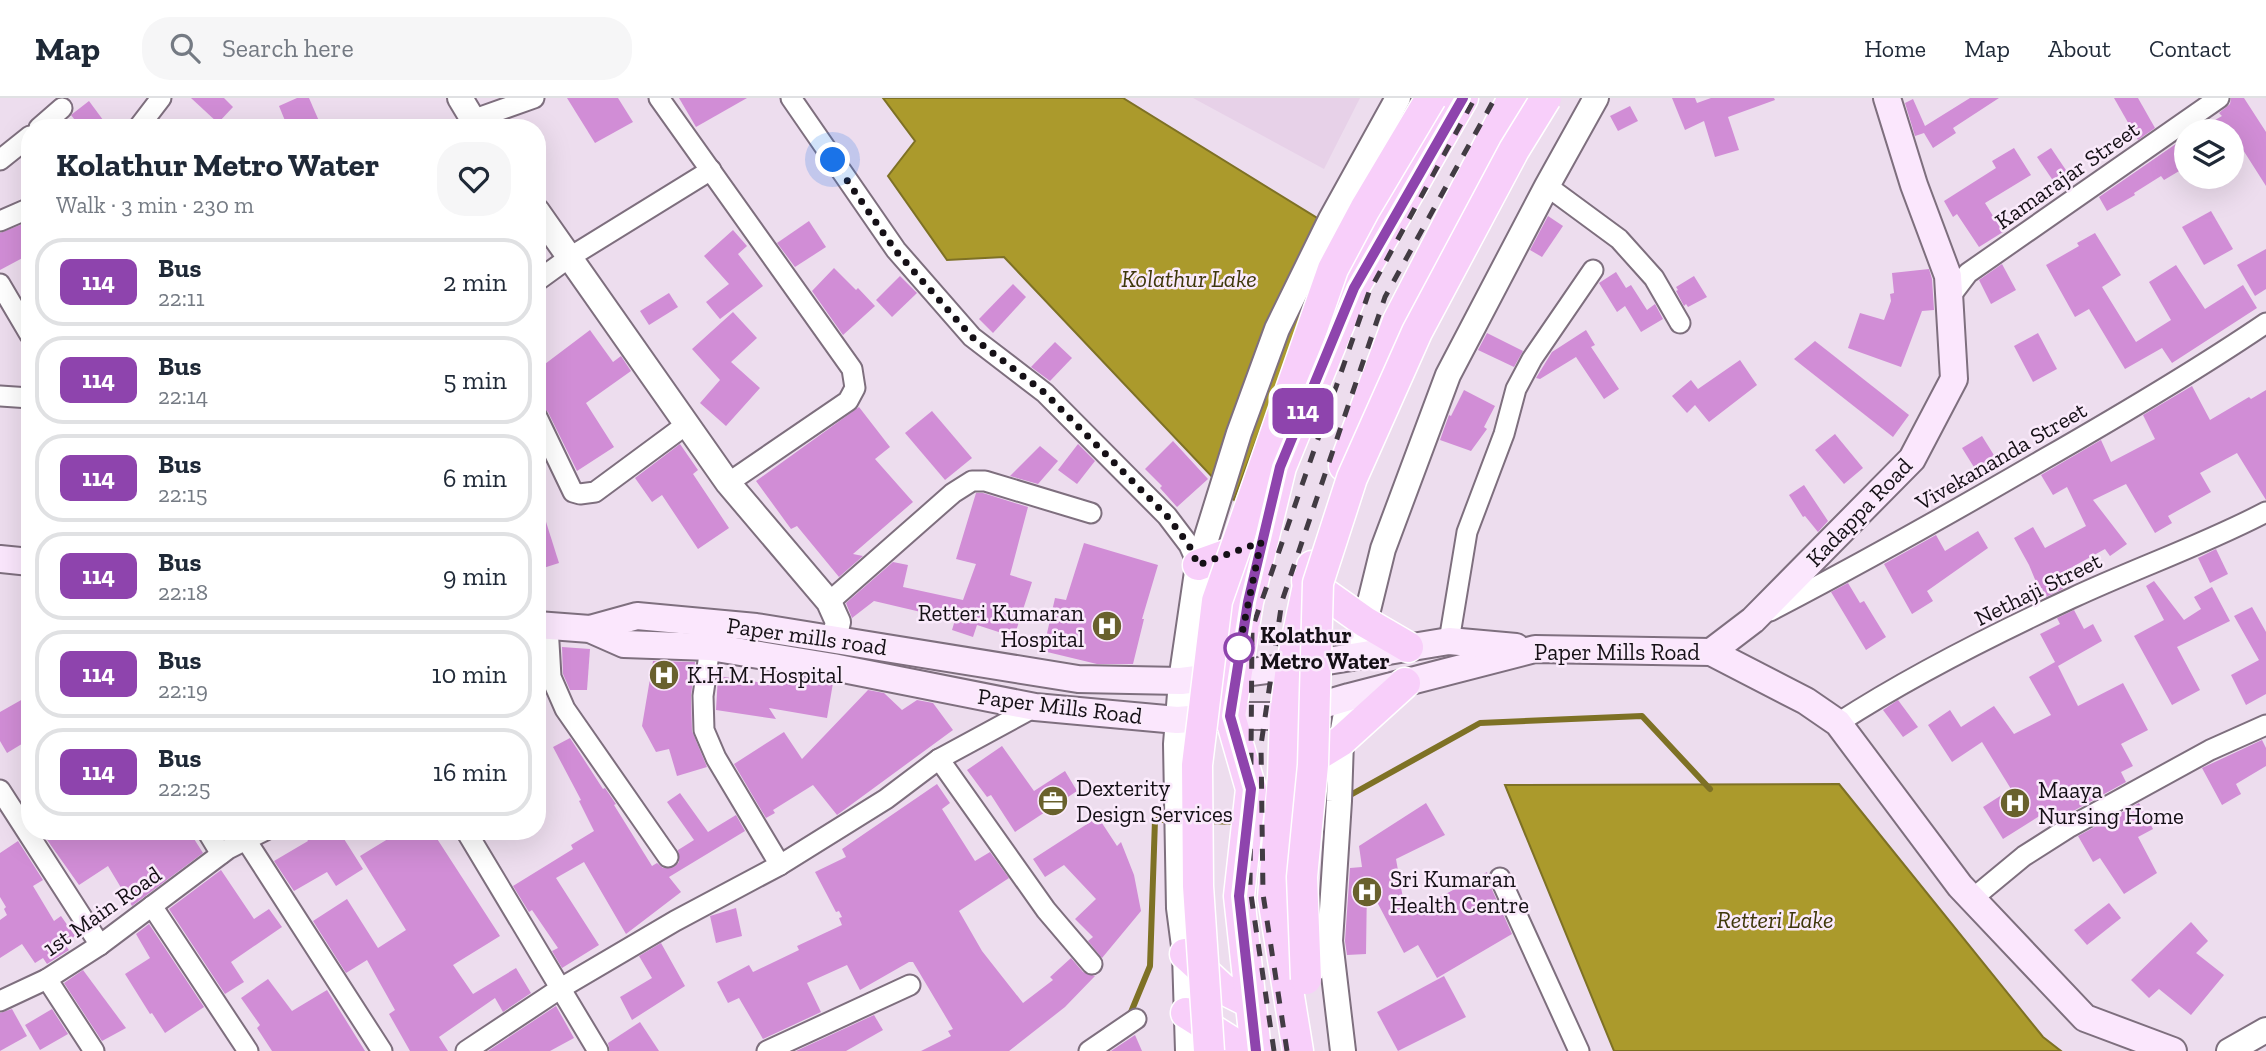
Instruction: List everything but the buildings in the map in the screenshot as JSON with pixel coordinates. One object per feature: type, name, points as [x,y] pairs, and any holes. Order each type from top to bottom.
[{"type":"main road","points":[[1209,1051],[1198,886],[1197,765],[1217,601],[1334,269],[1365,209],[1432,98]]},
{"type":"main road","points":[[1256,1051],[1239,896],[1251,789],[1230,716],[1235,673],[1261,542],[1280,467],[1354,288],[1463,98]]},
{"type":"main road","points":[[1298,1051],[1273,898],[1285,716],[1307,581],[1340,477],[1398,321],[1513,98]]},
{"type":"main road","points":[[1319,1051],[1306,979],[1302,877],[1312,765],[1318,583],[1352,478],[1417,332],[1514,150],[1546,98]]},
{"type":"main road","name":"Kadappa Road","points":[[1711,652],[1753,620],[1912,459],[1954,379],[1948,275],[1914,185],[1887,98]]},
{"type":"main road","points":[[1198,565],[1261,542]]},
{"type":"main road","points":[[0,559],[21,561]]},
{"type":"main road","points":[[1307,581],[1365,622],[1408,647]]},
{"type":"main road","name":"Paper mills road","points":[[590,629],[637,616],[756,627],[1077,680],[1181,681],[1291,667],[1449,640],[1535,649]]},
{"type":"main road","name":"Paper Mills Road","points":[[546,625],[590,629],[624,644],[710,647],[833,667],[1035,707],[1177,720],[1285,716],[1535,649],[1711,652],[1806,701],[1838,723],[1960,886],[2085,1018],[2173,1051]]},
{"type":"main road","points":[[1283,777],[1341,741],[1405,683]]},
{"type":"main road","points":[[1185,954],[1223,989],[1250,1002]]},
{"type":"main road","points":[[1185,1013],[1246,1051]]},
{"type":"street","points":[[145,119],[161,98]]},
{"type":"street","points":[[460,98],[472,119]]},
{"type":"street","points":[[486,119],[534,98]]},
{"type":"street","points":[[659,98],[852,369],[855,388],[848,401],[728,483]]},
{"type":"street","points":[[791,98],[895,250],[972,337],[1045,393],[1167,516],[1189,545],[1198,565]]},
{"type":"street","points":[[1188,1051],[1185,954],[1179,908],[1177,720],[1198,565],[1239,433],[1277,329],[1331,219],[1398,98]]},
{"type":"street","points":[[1357,655],[1383,549],[1448,375],[1596,98]]},
{"type":"street","name":"Kamarajar Street","points":[[1949,298],[1968,273],[2219,98]]},
{"type":"street","points":[[49,119],[62,108]]},
{"type":"street","points":[[0,160],[21,143]]},
{"type":"street","points":[[546,274],[711,170]]},
{"type":"street","points":[[1547,186],[1619,239],[1654,278],[1680,323]]},
{"type":"street","points":[[0,221],[21,212]]},
{"type":"street","points":[[546,224],[728,483],[830,602],[838,622],[834,639]]},
{"type":"street","points":[[1449,640],[1467,532],[1504,434],[1516,389],[1532,359],[1593,270]]},
{"type":"street","points":[[0,284],[21,319]]},
{"type":"street","name":"Vivekananda Street","points":[[1753,620],[1869,559],[2056,453],[2208,362],[2266,323]]},
{"type":"street","points":[[0,396],[21,397]]},
{"type":"street","points":[[546,436],[573,492],[580,494],[595,492],[687,424]]},
{"type":"street","points":[[830,602],[971,481],[985,481],[1091,513]]},
{"type":"street","name":"Nethaji Street","points":[[1838,723],[1874,699],[2071,598],[2266,512]]},
{"type":"street","points":[[710,647],[703,696],[704,730],[716,758],[780,865]]},
{"type":"street","points":[[546,648],[551,677],[565,709],[668,857]]},
{"type":"street","points":[[1343,1051],[1330,941],[1341,741],[1349,697]]},
{"type":"street","points":[[466,1051],[561,988],[675,921],[780,865],[886,799],[939,759],[1035,707]]},
{"type":"street","points":[[1972,899],[2024,856],[2068,828],[2210,750],[2266,725]]},
{"type":"street","points":[[939,759],[1045,911],[1092,964]]},
{"type":"street","points":[[3,799],[21,826]]},
{"type":"street","points":[[30,840],[100,945]]},
{"type":"street","points":[[212,840],[221,854]]},
{"type":"street","points":[[246,840],[382,1051]]},
{"type":"street","name":"1st Main Road","points":[[0,1001],[47,979],[100,945],[221,854],[246,840]]},
{"type":"street","points":[[471,840],[598,1051]]},
{"type":"street","points":[[1500,878],[1579,1051]]},
{"type":"street","points":[[152,906],[248,1051]]},
{"type":"street","points":[[47,979],[94,1051]]},
{"type":"street","points":[[767,1051],[910,985]]},
{"type":"street","points":[[1089,1051],[1136,1019]]},
{"type":"street","points":[[2229,1051],[2266,1030]]},
{"type":"shaded area","points":[[1193,98],[1360,98],[1324,169]]},
{"type":"water","name":"Kolathur Lake","points":[[883,98],[1123,98],[1335,229],[1234,500],[1004,257],[947,260],[888,176],[915,141]]},
{"type":"water","name":"Retteri Lake","points":[[1839,784],[2043,1037],[2061,1051],[1614,1051],[1505,785]]},
{"type":"waterway","points":[[1345,798],[1480,723],[1642,716],[1710,789]]},
{"type":"waterway","points":[[1129,1017],[1150,966],[1155,820],[1171,820]]},
{"type":"waterway","points":[[1207,821],[1238,822]]},
{"type":"railway","points":[[1274,1051],[1250,888],[1252,629],[1369,292],[1475,98]]},
{"type":"railway","points":[[1287,1051],[1263,894],[1261,745],[1282,601],[1385,297],[1495,98]]},
{"type":"bus line","name":"114","points":[[1256,1051],[1239,896],[1251,789],[1230,716],[1235,673],[1261,542],[1280,467],[1354,288],[1463,98]]},
{"type":"place","name":"Retteri Kumaran Hospital","points":[[1107,626]]},
{"type":"place","name":"Kolathur Metro Water","points":[[1239,648]]},
{"type":"place","name":"K.H.M. Hospital","points":[[664,675]]},
{"type":"place","name":"Dexterity Design Services","points":[[1053,801]]},
{"type":"place","name":"Maaya Nursing Home","points":[[2015,803]]},
{"type":"place","name":"Sri Kumaran Health Centre","points":[[1367,892]]},
{"type":"route","points":[[833,160],[895,250],[972,337],[1045,393],[1167,516],[1189,545],[1198,565],[1261,542],[1239,648]]}]
